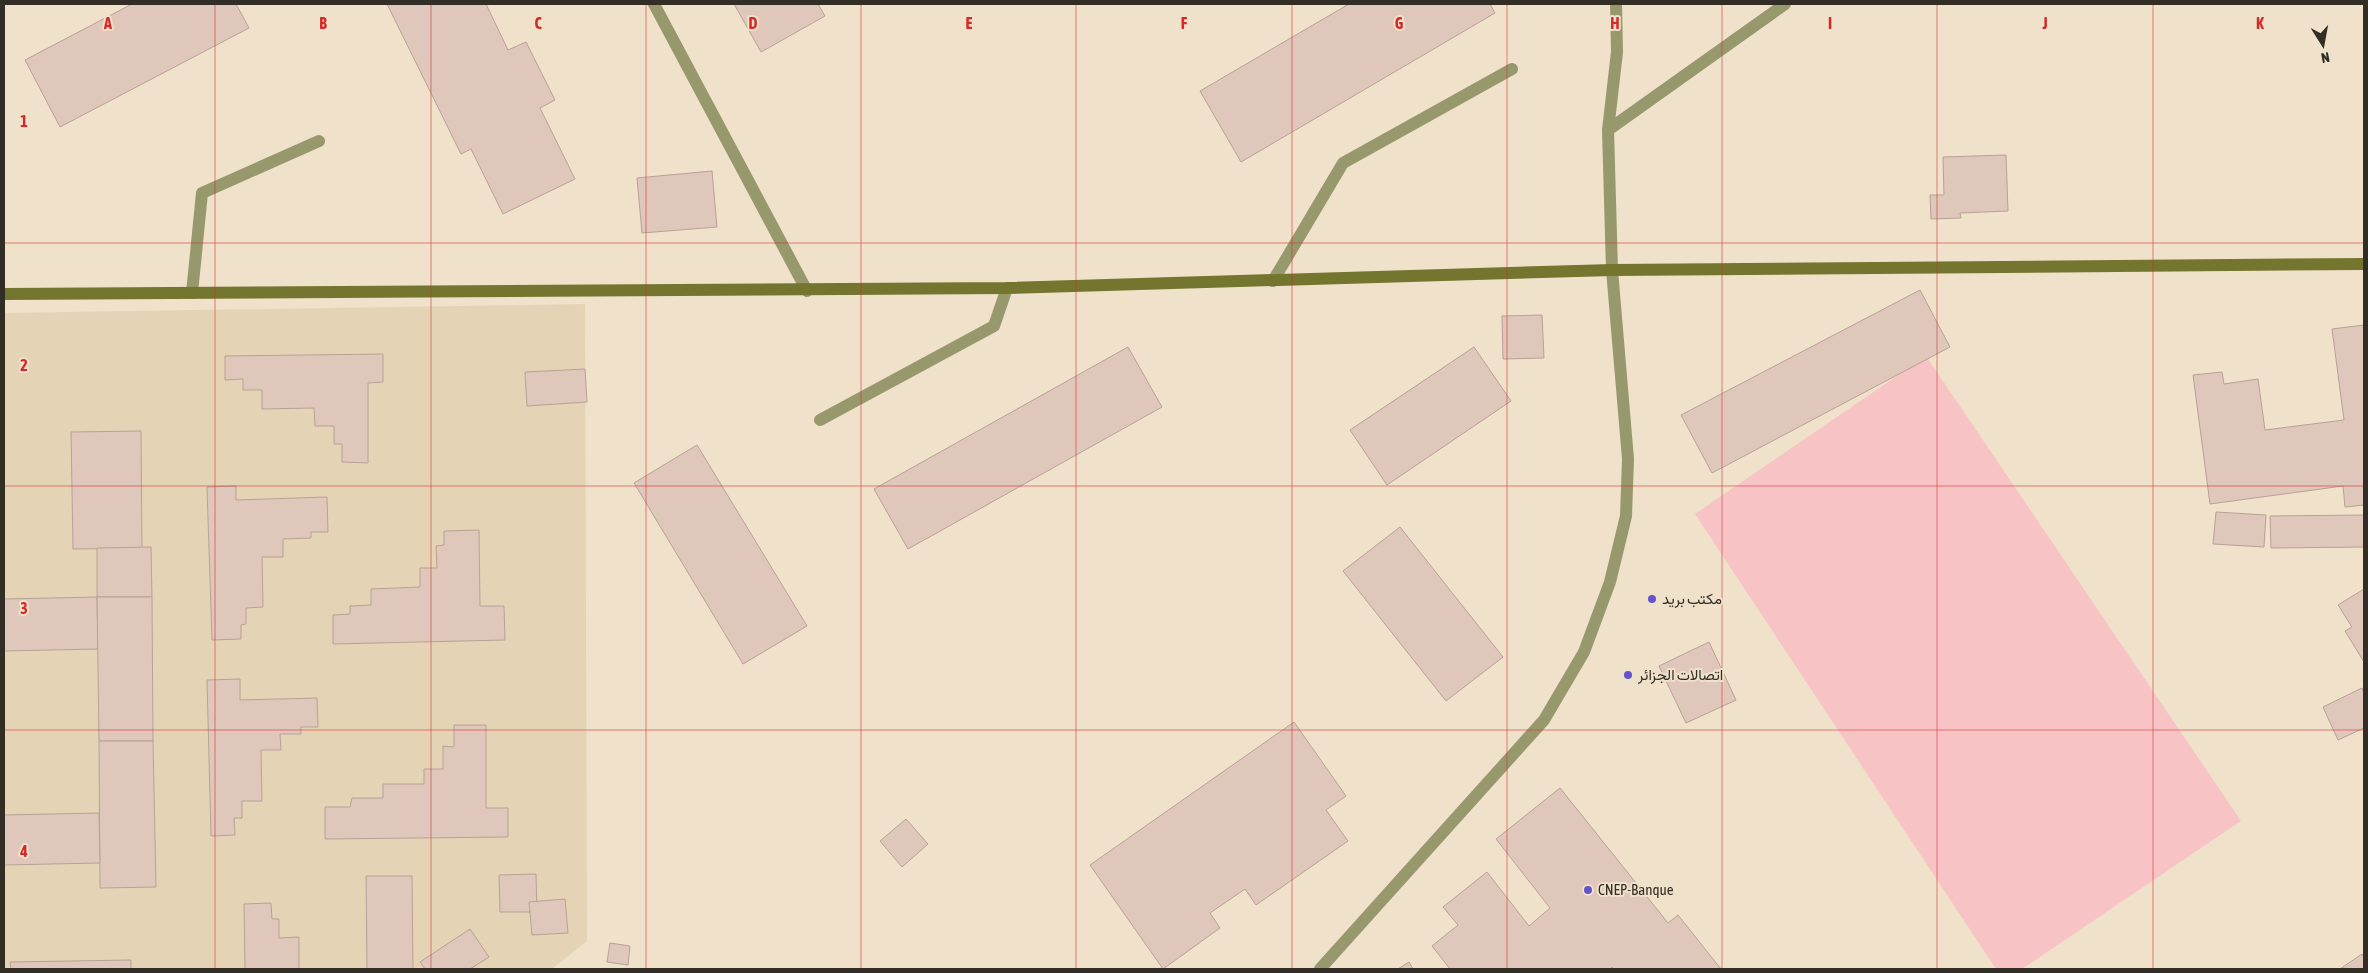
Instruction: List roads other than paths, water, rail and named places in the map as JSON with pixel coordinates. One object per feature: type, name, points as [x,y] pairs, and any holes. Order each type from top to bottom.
[{"type":"street","points":[[654,4],[806,291]]},
{"type":"street","points":[[1320,969],[1544,720],[1584,652],[1610,582],[1626,516],[1628,459],[1612,270],[1608,130],[1617,52],[1616,4]]},
{"type":"street","points":[[1608,130],[1785,4]]},
{"type":"street","points":[[1273,281],[1343,163],[1512,69]]},
{"type":"street","points":[[192,293],[202,193],[319,140]]},
{"type":"street","points":[[4,294],[806,291],[1006,288],[1612,270],[2364,264]]},
{"type":"street","points":[[820,420],[994,326],[1006,288]]},
{"type":"place","name":"مكتب بريد","points":[[1652,599]]},
{"type":"place","name":"اتصالات الجزائر","points":[[1628,675]]},
{"type":"place","name":"CNEP-Banque","points":[[1588,890]]}]
